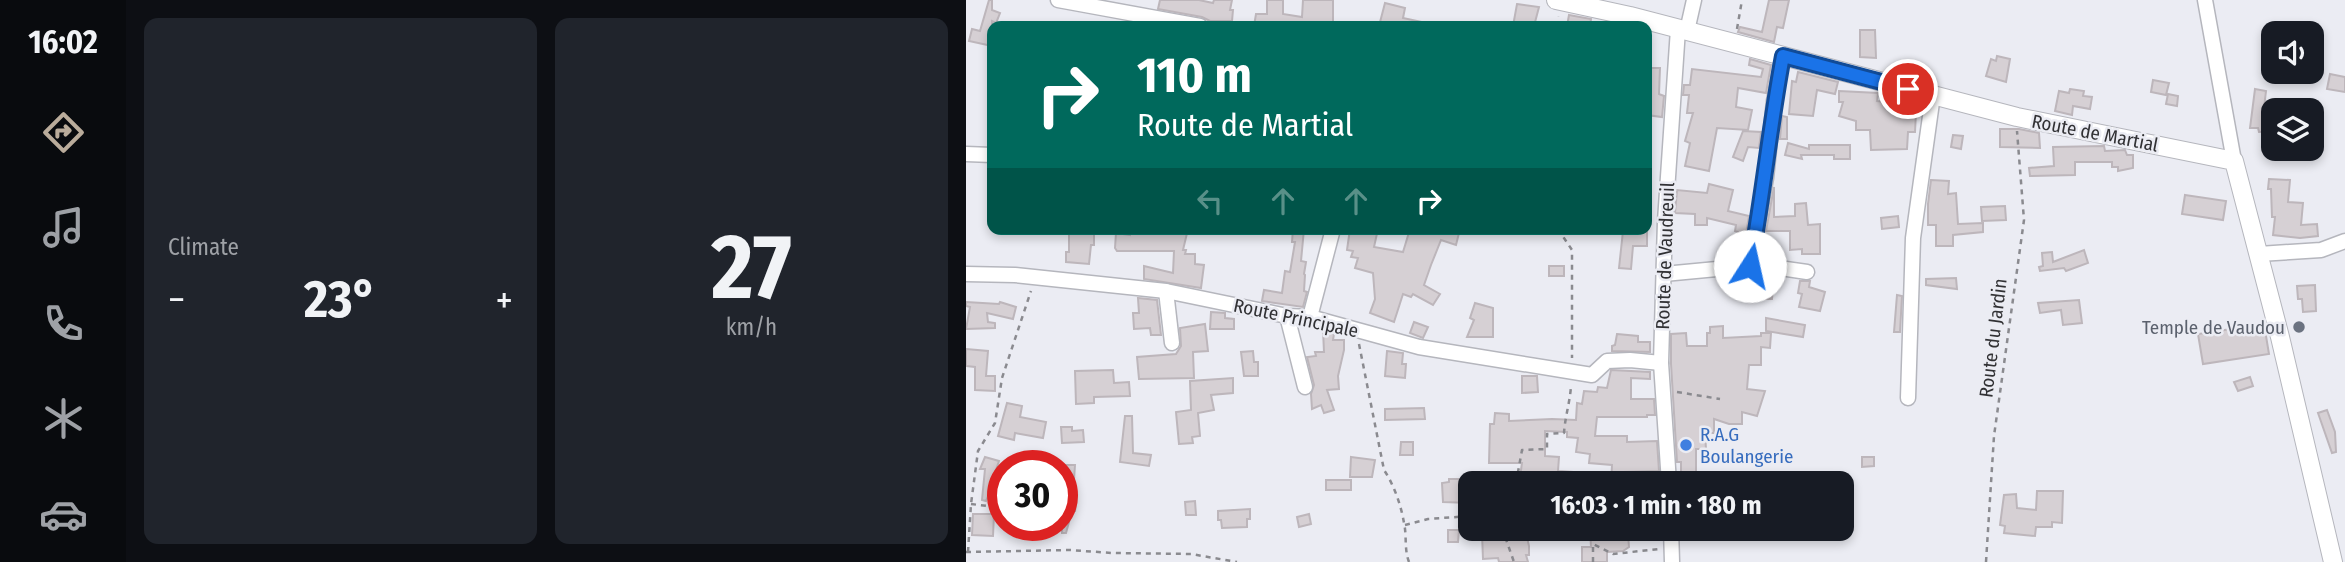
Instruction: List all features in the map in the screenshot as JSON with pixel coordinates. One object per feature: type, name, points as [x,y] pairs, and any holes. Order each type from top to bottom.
[{"type":"street","points":[[1058,0],[1173,21]]},
{"type":"street","name":"Route de Martial","points":[[1556,0],[1645,21]]},
{"type":"street","name":"Route de Vaudreuil","points":[[1668,471],[1661,363],[1664,274],[1683,30],[1693,0]]},
{"type":"street","points":[[2205,0],[2234,161],[2333,562]]},
{"type":"street","name":"Route de Martial","points":[[1652,23],[2017,117],[2234,161]]},
{"type":"street","points":[[1750,266],[1766,178],[1774,101],[1783,56]]},
{"type":"street","points":[[1908,398],[1913,238],[1933,95]]},
{"type":"street","points":[[966,155],[987,155]]},
{"type":"street","points":[[1310,317],[1331,235]]},
{"type":"street","points":[[2259,254],[2321,250],[2345,241]]},
{"type":"street","points":[[1664,274],[1759,265],[1807,272]]},
{"type":"street","name":"Route Principale","points":[[966,274],[1015,275],[1166,291],[1287,316],[1310,317],[1419,347],[1592,375],[1606,361],[1661,363]]},
{"type":"street","points":[[1166,291],[1171,343]]},
{"type":"street","points":[[1287,316],[1305,387]]},
{"type":"street","points":[[1672,541],[1672,562]]},
{"type":"path","points":[[1735,43],[1742,0]]},
{"type":"path","name":"Route du Jardin","points":[[1986,562],[1994,436],[2024,220],[2017,117]]},
{"type":"path","points":[[1518,471],[1522,450],[1547,449],[1547,434],[1564,433],[1565,413],[1571,398],[1572,250],[1562,235]]},
{"type":"path","points":[[1032,277],[1030,296],[1002,378],[995,423],[978,451],[967,552],[1070,550],[1191,554],[1237,562]]},
{"type":"path","points":[[1357,330],[1384,470],[1391,481],[1405,525],[1409,562]]},
{"type":"path","points":[[1663,389],[1720,399]]},
{"type":"path","points":[[971,504],[987,506]]},
{"type":"path","points":[[1405,525],[1428,519],[1458,517]]},
{"type":"path","points":[[1507,541],[1514,562]]},
{"type":"path","points":[[1593,562],[1593,544],[1613,554],[1654,551],[1672,546]]},
{"type":"building","points":[[989,0],[992,0],[992,10],[1000,13],[997,21],[987,21],[987,45],[969,41],[972,29],[980,31]]},
{"type":"building","points":[[1160,0],[1199,0],[1213,3],[1214,0],[1232,0],[1232,21],[1210,21],[1158,9]]},
{"type":"building","points":[[1267,0],[1283,0],[1283,14],[1302,17],[1303,0],[1333,0],[1333,21],[1255,21],[1256,14],[1267,14]]},
{"type":"building","points":[[1769,0],[1789,0],[1783,28],[1777,27],[1774,42],[1738,32],[1740,27],[1762,32]]},
{"type":"building","points":[[1385,3],[1405,8],[1403,18],[1417,21],[1380,21]]},
{"type":"building","points":[[1517,4],[1539,7],[1535,21],[1514,21]]},
{"type":"building","points":[[1569,15],[1591,19],[1591,21],[1568,21]]},
{"type":"building","points":[[1860,30],[1875,30],[1876,58],[1860,57]]},
{"type":"building","points":[[1997,56],[2010,59],[2006,82],[1986,76],[1991,59],[1996,61]]},
{"type":"building","points":[[1750,59],[1771,65],[1766,93],[1738,88],[1736,107],[1752,110],[1748,130],[1717,128],[1709,171],[1685,166],[1690,143],[1685,141],[1693,113],[1687,113],[1689,95],[1683,95],[1684,85],[1690,85],[1692,69],[1761,77],[1763,69],[1749,65]]},
{"type":"building","points":[[1652,68],[1660,68],[1659,94],[1664,96],[1662,117],[1652,116]]},
{"type":"building","points":[[1798,72],[1838,82],[1835,94],[1817,90],[1813,116],[1789,114],[1792,81],[1796,82]]},
{"type":"building","points":[[2330,74],[2345,77],[2345,92],[2327,89]]},
{"type":"building","points":[[2153,80],[2169,83],[2166,95],[2151,92]]},
{"type":"building","points":[[2070,89],[2084,91],[2083,96],[2092,97],[2090,109],[2073,106],[2072,115],[2055,111],[2059,91],[2069,93]]},
{"type":"building","points":[[2255,89],[2266,91],[2265,98],[2261,98],[2261,132],[2258,128],[2250,128]]},
{"type":"building","points":[[1839,91],[1878,93],[1877,101],[1912,104],[1911,111],[1916,112],[1915,132],[1908,132],[1907,149],[1871,150],[1870,130],[1856,130],[1856,121],[1839,116],[1843,102],[1839,102]]},
{"type":"building","points":[[2168,94],[2178,96],[2177,106],[2166,104]]},
{"type":"building","points":[[1782,116],[1787,117],[1787,139],[1780,139]]},
{"type":"building","points":[[2000,129],[2039,133],[2040,148],[2000,147]]},
{"type":"building","points":[[1743,131],[1761,132],[1759,148],[1748,147],[1743,161],[1733,157]]},
{"type":"building","points":[[1953,135],[1963,136],[1961,149],[1951,147]]},
{"type":"building","points":[[1788,143],[1809,149],[1809,145],[1850,145],[1850,159],[1834,159],[1834,155],[1801,155],[1802,159],[1785,155]]},
{"type":"building","points":[[2104,146],[2105,151],[2125,150],[2127,155],[2133,155],[2133,168],[2118,171],[2118,167],[2112,167],[2112,162],[2075,162],[2075,175],[2030,176],[2029,168],[2054,166],[2053,147]]},
{"type":"building","points":[[2269,179],[2290,180],[2288,202],[2303,203],[2301,225],[2317,224],[2318,236],[2300,238],[2273,235],[2275,217],[2272,217]]},
{"type":"building","points":[[1931,180],[1949,181],[1948,194],[1956,193],[1958,224],[1983,223],[1983,232],[1953,235],[1953,246],[1936,246],[1936,225],[1928,225]]},
{"type":"building","points":[[1709,184],[1733,190],[1728,211],[1749,216],[1742,257],[1738,257],[1736,225],[1707,218],[1707,225],[1695,225],[1695,214],[1675,213],[1677,190],[1707,193]]},
{"type":"building","points":[[1774,187],[1774,217],[1795,216],[1795,204],[1806,203],[1808,225],[1820,224],[1820,254],[1802,254],[1802,249],[1790,250],[1790,231],[1766,231]]},
{"type":"building","points":[[2185,195],[2226,201],[2223,220],[2182,214]]},
{"type":"building","points":[[2005,206],[2006,220],[1982,221],[1981,207]]},
{"type":"building","points":[[1898,216],[1899,227],[1882,229],[1881,218]]},
{"type":"building","points":[[1069,235],[1094,235],[1089,264],[1066,262],[1066,252],[1069,252]]},
{"type":"building","points":[[1116,235],[1187,235],[1183,250],[1186,250],[1185,254],[1195,254],[1195,264],[1204,265],[1201,288],[1144,279],[1144,266],[1173,273],[1174,251],[1117,251]]},
{"type":"building","points":[[1293,235],[1303,235],[1301,261],[1306,262],[1304,291],[1307,292],[1303,307],[1262,301],[1264,290],[1282,293],[1285,271],[1290,272],[1295,242],[1292,242]]},
{"type":"building","points":[[1349,235],[1377,235],[1374,247],[1403,252],[1408,235],[1458,235],[1456,245],[1441,240],[1431,265],[1424,285],[1440,294],[1433,305],[1413,294],[1411,297],[1403,294],[1394,322],[1370,313],[1375,299],[1373,273],[1355,268],[1358,258],[1351,257],[1353,251],[1347,250]]},
{"type":"building","points":[[1623,235],[1647,235],[1647,246],[1633,246],[1631,269],[1619,268]]},
{"type":"building","points":[[2084,250],[2088,263],[2066,271],[2064,268],[2040,271],[2039,267],[2043,266],[2042,253],[2052,252],[2053,262]]},
{"type":"building","points":[[1549,266],[1564,266],[1564,276],[1549,276]]},
{"type":"building","points":[[1758,278],[1774,278],[1772,299],[1759,299]]},
{"type":"building","points":[[1956,278],[1957,289],[1926,285],[1926,279]]},
{"type":"building","points":[[1800,281],[1810,281],[1809,287],[1825,292],[1820,311],[1799,307],[1802,294],[1798,293]]},
{"type":"building","points":[[2315,285],[2316,311],[2303,312],[2297,286]]},
{"type":"building","points":[[1897,295],[1902,296],[1900,332],[1894,332]]},
{"type":"building","points":[[1138,298],[1157,300],[1161,335],[1151,335],[1150,328],[1134,329],[1133,313],[1139,313]]},
{"type":"building","points":[[2079,300],[2082,323],[2063,325],[2061,310],[2040,313],[2038,303]]},
{"type":"building","points":[[966,302],[1000,302],[1016,307],[1013,319],[987,313],[988,322],[995,323],[995,328],[966,329],[970,307],[966,306]]},
{"type":"building","points":[[1475,303],[1493,308],[1493,337],[1467,337],[1474,320],[1470,318]]},
{"type":"building","points":[[1211,312],[1225,313],[1225,318],[1234,319],[1234,329],[1210,329]]},
{"type":"building","points":[[1766,318],[1805,325],[1803,337],[1766,331]]},
{"type":"building","points":[[1414,322],[1428,327],[1423,338],[1410,333]]},
{"type":"building","points":[[1205,324],[1208,351],[1193,352],[1194,378],[1139,379],[1137,357],[1176,354],[1181,346],[1180,328]]},
{"type":"building","points":[[2264,324],[2269,354],[2203,364],[2198,334]]},
{"type":"building","points":[[1723,326],[1723,338],[1771,333],[1770,348],[1761,347],[1761,365],[1749,365],[1747,389],[1765,391],[1757,416],[1742,412],[1742,424],[1729,424],[1714,419],[1714,433],[1705,433],[1706,449],[1696,449],[1696,471],[1681,471],[1681,462],[1677,462],[1671,334],[1686,333],[1687,346],[1707,346],[1710,327]]},
{"type":"building","points":[[1323,330],[1334,334],[1333,340],[1344,340],[1338,376],[1339,389],[1327,390],[1334,410],[1324,413],[1321,405],[1312,409],[1311,394],[1314,385],[1307,357],[1316,356],[1315,352],[1324,352]]},
{"type":"building","points":[[1617,334],[1638,336],[1638,342],[1650,342],[1650,352],[1612,351]]},
{"type":"building","points":[[966,349],[988,351],[986,376],[995,376],[995,391],[975,390],[975,367],[966,366]]},
{"type":"building","points":[[1253,351],[1254,362],[1258,362],[1258,376],[1244,376],[1241,352]]},
{"type":"building","points":[[1387,351],[1403,353],[1402,364],[1406,364],[1405,378],[1385,376]]},
{"type":"building","points":[[1113,370],[1114,383],[1129,382],[1130,396],[1094,397],[1094,403],[1076,404],[1075,371]]},
{"type":"building","points":[[1611,370],[1650,372],[1650,379],[1631,378],[1631,399],[1654,399],[1655,415],[1597,417],[1595,436],[1627,436],[1627,442],[1657,441],[1659,471],[1612,471],[1612,465],[1589,463],[1590,454],[1576,452],[1578,438],[1567,437],[1567,432],[1545,431],[1545,456],[1559,457],[1558,471],[1521,471],[1522,463],[1489,463],[1490,424],[1494,424],[1495,413],[1509,414],[1509,421],[1576,420],[1577,403],[1582,404],[1584,391],[1597,392],[1598,387],[1607,388]]},
{"type":"building","points":[[1522,376],[1537,376],[1538,392],[1522,393]]},
{"type":"building","points":[[2250,377],[2253,386],[2238,391],[2234,382]]},
{"type":"building","points":[[1233,378],[1233,393],[1211,395],[1214,410],[1198,413],[1200,436],[1192,437],[1193,443],[1179,444],[1176,412],[1191,410],[1190,381]]},
{"type":"building","points":[[1007,403],[1022,406],[1020,417],[1046,422],[1043,438],[1015,433],[1014,440],[998,436]]},
{"type":"building","points":[[1424,408],[1425,419],[1385,420],[1385,409]]},
{"type":"building","points":[[2327,410],[2335,432],[2336,452],[2332,453],[2318,413]]},
{"type":"building","points":[[1125,416],[1132,416],[1133,453],[1151,455],[1149,466],[1120,462]]},
{"type":"building","points":[[1061,427],[1072,427],[1072,431],[1083,430],[1084,442],[1062,443]]},
{"type":"building","points":[[1401,442],[1413,442],[1413,455],[1400,455]]},
{"type":"building","points":[[1351,457],[1375,460],[1372,477],[1350,477]]},
{"type":"building","points":[[1862,457],[1874,457],[1874,466],[1862,467]]},
{"type":"building","points":[[987,458],[986,501],[982,500],[985,469],[980,469]]},
{"type":"building","points":[[1449,479],[1458,479],[1458,503],[1443,502],[1442,483],[1449,482]]},
{"type":"building","points":[[1326,480],[1351,480],[1351,490],[1326,490]]},
{"type":"building","points":[[2037,491],[2063,491],[2062,523],[2052,522],[2052,527],[2036,527],[2035,536],[2004,533],[2005,526],[2000,525],[2004,495],[2016,494],[2017,508],[2036,510]]},
{"type":"building","points":[[1195,501],[1196,515],[1186,515],[1185,502]]},
{"type":"building","points":[[1250,509],[1247,527],[1222,528],[1221,520],[1218,520],[1218,511]]},
{"type":"building","points":[[973,514],[987,514],[987,536],[972,535]]},
{"type":"building","points":[[1309,514],[1311,524],[1299,527],[1297,517]]},
{"type":"building","points":[[1448,530],[1458,530],[1458,542],[1448,542]]},
{"type":"building","points":[[1482,541],[1528,541],[1528,562],[1483,559]]},
{"type":"building","points":[[1591,541],[1629,541],[1629,547],[1623,551],[1607,552],[1607,562],[1582,562],[1582,547],[1591,547]]},
{"type":"place","name":"Temple de Vaudou","points":[[2299,327]]},
{"type":"place","name":"R.A.G Boulangerie","points":[[1686,445]]},
{"type":"route","points":[[1750,266],[1766,178],[1774,101],[1783,56],[1908,89]]}]
